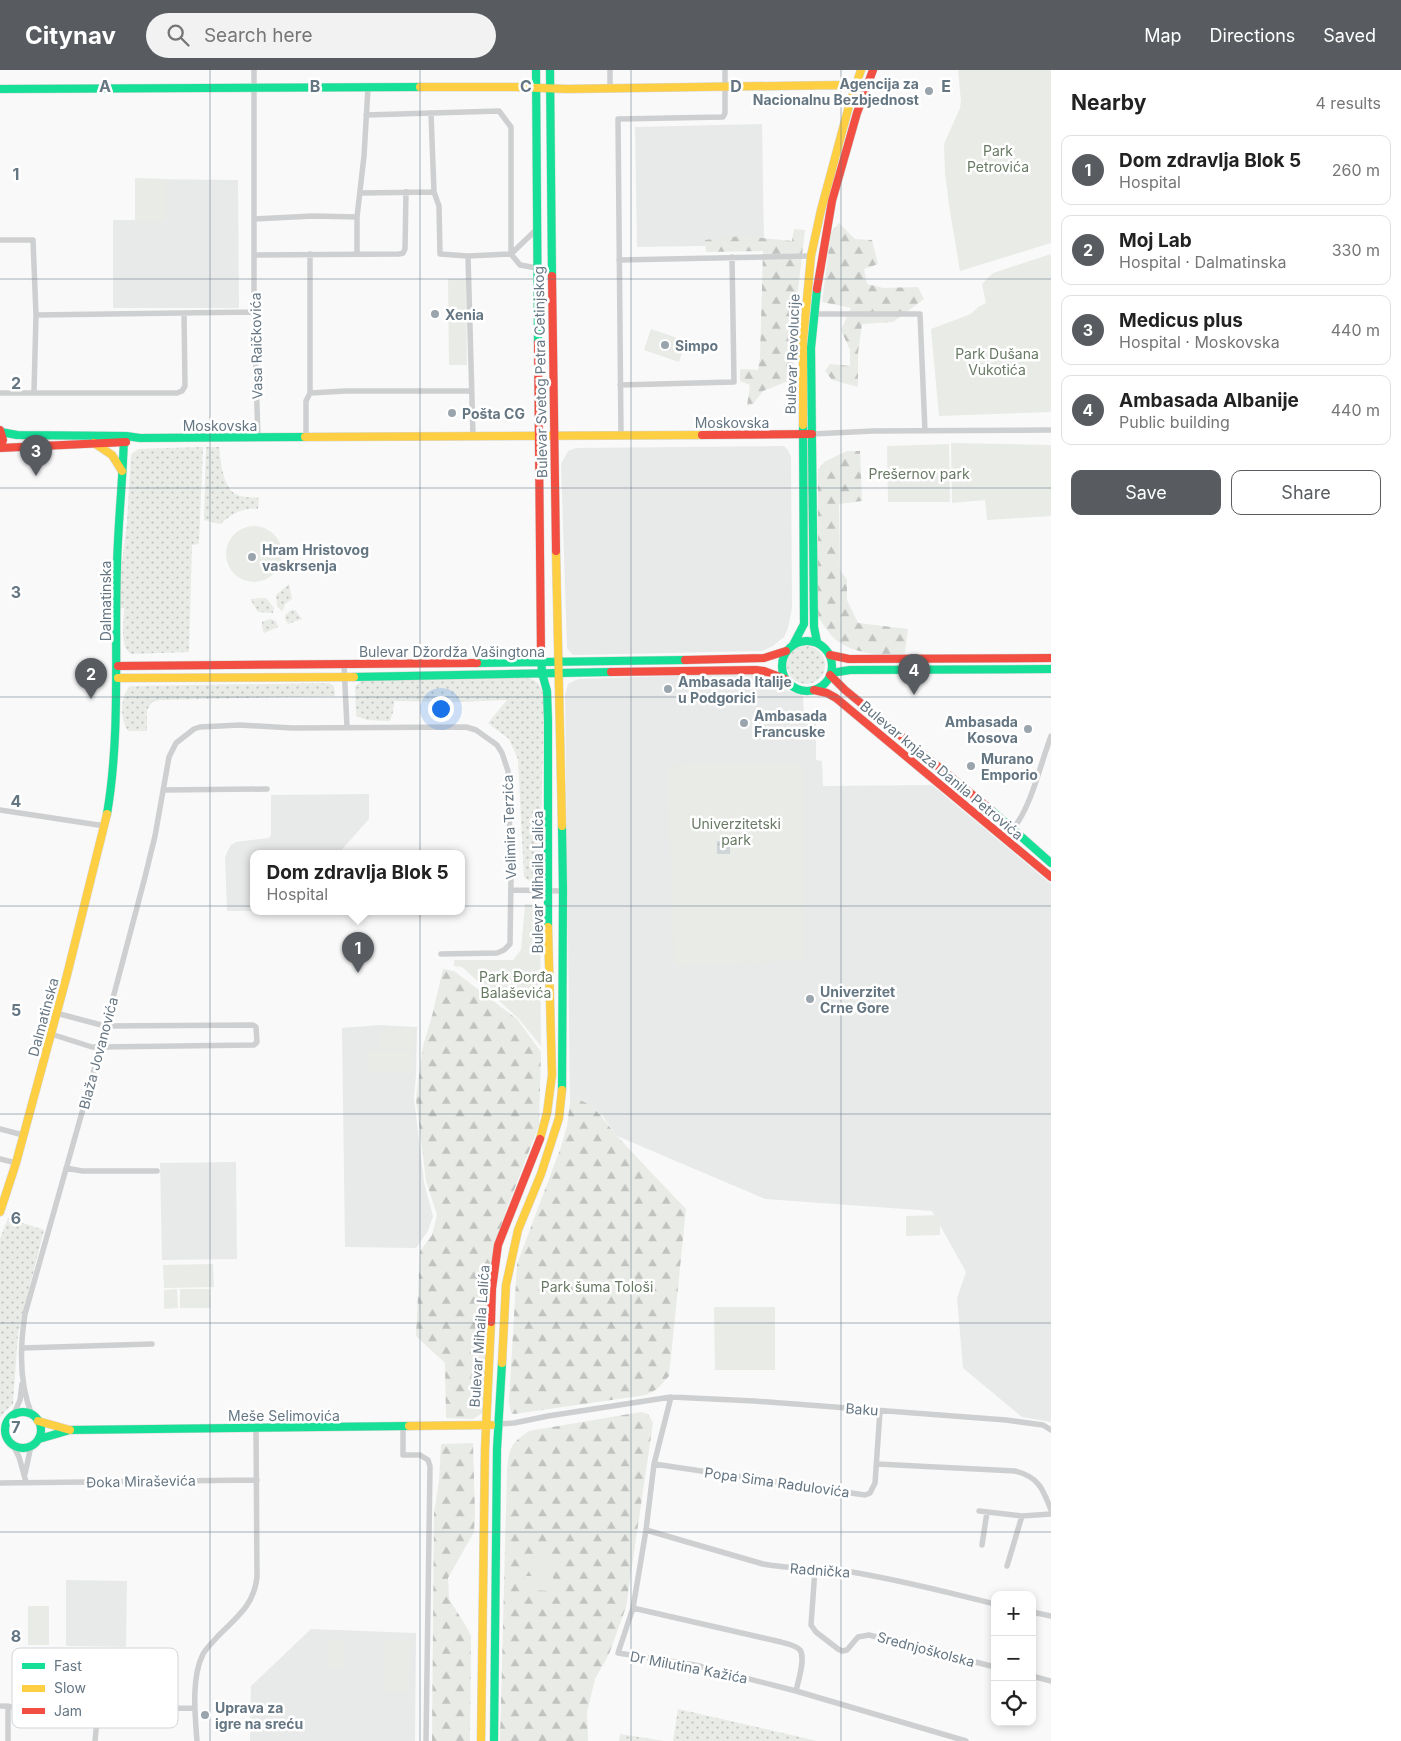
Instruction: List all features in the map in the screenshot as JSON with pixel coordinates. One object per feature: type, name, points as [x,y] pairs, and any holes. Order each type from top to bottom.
[{"type":"main road","name":"Bulevar Svetog Petra Cetinjskog","points":[[536,70],[542,673]]},
{"type":"main road","name":"Bulevar Svetog Petra Cetinjskog","points":[[550,70],[557,673]]},
{"type":"main road","name":"Bulevar Revolucije","points":[[794,643],[804,624],[803,340],[811,256],[823,199],[855,86],[862,70]]},
{"type":"main road","name":"Bulevar Revolucije","points":[[817,642],[814,627],[811,356],[814,314],[821,259],[831,208],[865,88],[873,70]]},
{"type":"main road","points":[[0,90],[855,86],[865,88]]},
{"type":"main road","points":[[0,448],[3,440],[1,431]]},
{"type":"main road","name":"Moskovska","points":[[1,431],[28,435],[124,439]]},
{"type":"main road","name":"Moskovska","points":[[0,448],[94,443],[135,438],[812,434]]},
{"type":"main road","name":"Dalmatinska","points":[[0,1212],[24,1135],[105,826],[115,739],[118,678],[117,565],[124,439]]},
{"type":"main road","points":[[94,443],[114,456],[123,474]]},
{"type":"main road","points":[[803,640],[817,642],[830,655],[832,661],[831,674],[824,684],[814,690],[800,690],[785,680],[781,668],[783,656],[794,643],[803,640]]},
{"type":"main road","name":"Bulevar Džordža Vašingtona","points":[[118,666],[558,663],[764,658],[786,651]]},
{"type":"main road","points":[[830,655],[849,659],[1051,658]]},
{"type":"main road","points":[[831,674],[850,670],[1051,668]]},
{"type":"main road","name":"Bulevar Džordža Vašingtona","points":[[118,678],[344,677],[756,670],[764,671],[785,680]]},
{"type":"main road","name":"Bulevar Mihaila Lalića","points":[[481,1741],[486,1425],[492,1289],[498,1245],[541,1136],[551,1092],[552,1075],[548,891],[548,721],[547,691],[542,673]]},
{"type":"main road","name":"Bulevar Mihaila Lalića","points":[[494,1741],[498,1424],[506,1285],[518,1230],[559,1118],[562,1093],[563,891],[557,673]]},
{"type":"main road","name":"Bulevar knjaza Danila Petrovića","points":[[831,674],[844,690],[1013,829],[1051,863]]},
{"type":"main road","name":"Bulevar knjaza Danila Petrovića","points":[[814,690],[827,693],[836,698],[1051,877]]},
{"type":"main road","points":[[23,1412],[32,1415],[38,1421],[41,1430],[39,1439],[31,1446],[22,1448],[13,1445],[3,1437],[5,1433],[3,1425],[13,1416],[23,1412]]},
{"type":"main road","name":"Meše Selimovića","points":[[38,1421],[70,1430]]},
{"type":"main road","name":"Meše Selimovića","points":[[39,1439],[70,1430],[498,1424]]},
{"type":"street","name":"Vasa Raičkovića","points":[[254,70],[254,312],[258,438]]},
{"type":"street","points":[[610,70],[610,88]]},
{"type":"street","points":[[620,435],[618,119],[722,118],[725,113],[726,70]]},
{"type":"street","points":[[357,254],[357,217],[364,156],[368,88]]},
{"type":"street","points":[[366,115],[499,111],[511,127],[511,254],[520,265],[537,268]]},
{"type":"street","points":[[430,113],[434,192],[439,206],[440,254],[468,256],[511,254],[538,228]]},
{"type":"street","points":[[255,254],[403,253],[405,249],[406,192]]},
{"type":"street","points":[[360,193],[434,192]]},
{"type":"street","points":[[254,219],[357,217]]},
{"type":"street","points":[[0,240],[33,240],[36,315],[34,392]]},
{"type":"street","points":[[306,436],[306,401],[310,393],[310,254]]},
{"type":"street","points":[[468,256],[473,436]]},
{"type":"street","points":[[619,260],[811,256]]},
{"type":"street","points":[[620,385],[734,382],[732,257]]},
{"type":"street","points":[[36,315],[254,312]]},
{"type":"street","points":[[0,393],[177,393],[182,391],[186,386],[184,314]]},
{"type":"street","points":[[814,314],[920,314],[925,431]]},
{"type":"street","points":[[310,393],[346,391],[471,391]]},
{"type":"street","name":"Moskovska","points":[[812,434],[1051,430]]},
{"type":"street","points":[[344,664],[347,727]]},
{"type":"street","name":"Velimira Terzića","points":[[189,732],[200,727],[233,725],[292,728],[466,727],[476,730],[497,745],[508,771],[511,890],[510,944],[504,950],[497,953],[441,954]]},
{"type":"street","name":"Blaža Jovanovića","points":[[32,1415],[26,1400],[23,1380],[22,1348],[28,1302],[100,1047],[145,877],[164,790],[169,757],[176,743],[189,732]]},
{"type":"street","points":[[1013,829],[1022,816],[1028,802],[1051,738]]},
{"type":"street","points":[[164,790],[267,789]]},
{"type":"street","points":[[0,810],[105,826]]},
{"type":"street","points":[[511,890],[563,891]]},
{"type":"street","points":[[51,1034],[92,1047],[254,1044],[257,1042],[254,1025],[105,1026],[56,1013]]},
{"type":"street","points":[[0,1129],[24,1135]]},
{"type":"street","points":[[0,1159],[16,1163]]},
{"type":"street","points":[[66,1168],[82,1171],[157,1171]]},
{"type":"street","points":[[22,1348],[152,1344]]},
{"type":"street","name":"Blaža Jovanovića","points":[[13,1416],[20,1400],[23,1380]]},
{"type":"street","name":"Baku","points":[[498,1424],[514,1424],[671,1397],[754,1401],[1006,1420],[1043,1426],[1051,1430]]},
{"type":"street","name":"Dr Milutina Kažića","points":[[671,1397],[654,1464],[646,1530],[633,1608],[618,1653],[695,1665],[796,1690],[966,1741]]},
{"type":"street","name":"Popa Sima Radulovića","points":[[654,1464],[865,1495],[874,1488],[880,1411]]},
{"type":"street","points":[[403,1426],[403,1455],[420,1455],[428,1460],[430,1466],[426,1741]]},
{"type":"street","points":[[197,1741],[195,1708],[197,1674],[204,1652],[239,1616],[256,1591],[256,1428]]},
{"type":"street","points":[[13,1445],[26,1479]]},
{"type":"street","points":[[26,1479],[31,1446]]},
{"type":"street","points":[[877,1464],[1016,1471],[1024,1473],[1031,1476],[1040,1486],[1051,1510]]},
{"type":"street","name":"Đoka Miraševića","points":[[0,1483],[26,1479],[257,1480]]},
{"type":"street","points":[[980,1511],[1022,1516],[1051,1514]]},
{"type":"street","points":[[982,1545],[987,1512]]},
{"type":"street","points":[[1007,1566],[1022,1516]]},
{"type":"street","name":"Radnička","points":[[646,1530],[763,1564],[867,1575],[991,1603]]},
{"type":"street","name":"Srednjoškolska","points":[[815,1569],[811,1625],[816,1632],[838,1649],[842,1651],[847,1650],[858,1637],[869,1635],[991,1666]]},
{"type":"street","points":[[633,1608],[796,1647],[800,1650],[802,1661],[796,1690]]},
{"type":"street","points":[[1036,1613],[1051,1616]]},
{"type":"street","points":[[1036,1677],[1051,1681]]},
{"type":"street","points":[[0,1706],[12,1706]]},
{"type":"street","points":[[8,1706],[8,1741]]},
{"type":"street","points":[[178,1708],[195,1708]]},
{"type":"street","points":[[95,1741],[96,1728]]},
{"type":"shaded area","points":[[762,124],[764,245],[637,247],[635,127]]},
{"type":"shaded area","points":[[140,179],[238,180],[239,308],[113,308],[113,220],[140,220]]},
{"type":"shaded area","points":[[784,446],[791,457],[792,608],[784,637],[773,646],[762,651],[573,655],[570,652],[567,648],[561,464],[568,451],[576,448]]},
{"type":"shaded area","name":"Univerzitet Crne Gore","points":[[760,673],[776,679],[786,690],[803,696],[804,722],[816,723],[816,760],[822,761],[823,786],[932,785],[1051,884],[1051,1422],[1022,1417],[963,1368],[957,1298],[966,1272],[932,1211],[765,1199],[617,1136],[602,1115],[577,1099],[570,1103],[565,695],[568,684],[578,679]]},
{"type":"shaded area","points":[[369,794],[369,819],[342,850],[250,850],[250,911],[227,911],[225,857],[231,845],[236,842],[269,838],[271,835],[271,795]]},
{"type":"shaded area","points":[[380,1025],[417,1027],[414,1098],[424,1182],[433,1216],[428,1231],[416,1248],[345,1247],[342,1028]]},
{"type":"shaded area","points":[[236,1162],[237,1259],[162,1260],[160,1163]]},
{"type":"shaded area","points":[[66,1580],[127,1581],[126,1647],[66,1646]]},
{"type":"shaded area","points":[[311,1629],[416,1633],[415,1741],[250,1741],[251,1686]]},
{"type":"green space","name":"Park Petrovića","points":[[958,70],[1051,70],[1051,243],[960,271],[949,205],[944,144],[960,108]]},
{"type":"green space","points":[[135,178],[166,179],[166,222],[135,222]]},
{"type":"green space","points":[[839,223],[855,239],[872,240],[878,264],[864,269],[867,284],[883,288],[918,287],[924,299],[893,322],[862,324],[858,353],[858,387],[832,380],[825,371],[830,364],[850,366],[850,350],[841,330],[851,308],[822,302],[831,232]]},
{"type":"green space","points":[[794,229],[805,230],[795,315],[793,379],[763,391],[753,404],[747,406],[750,385],[740,381],[740,369],[758,370],[763,251],[706,252],[705,240],[742,236],[792,241]]},
{"type":"green space","name":"Park Dušana Vukotića","points":[[1051,254],[1051,412],[939,416],[931,329],[971,314],[978,307],[986,303],[982,284],[993,273]]},
{"type":"green space","points":[[448,279],[466,279],[467,365],[449,365]]},
{"type":"green space","name":"Simpo","points":[[651,329],[686,341],[679,362],[644,350]]},
{"type":"green space","points":[[951,443],[1051,445],[1051,516],[987,520],[985,500],[952,503]]},
{"type":"green space","name":"Prešernov park","points":[[949,444],[950,502],[888,502],[887,446]]},
{"type":"green space","points":[[203,447],[199,544],[192,545],[189,652],[131,654],[127,651],[124,640],[124,608],[120,608],[120,579],[127,522],[131,455],[138,449]]},
{"type":"green space","points":[[206,447],[219,447],[223,472],[230,489],[240,496],[259,498],[258,509],[247,509],[238,512],[220,524],[204,520]]},
{"type":"green space","points":[[847,451],[860,451],[862,501],[839,504],[840,570],[847,580],[847,600],[858,623],[908,629],[904,658],[863,652],[848,647],[838,642],[828,632],[818,617],[818,470],[824,462]]},
{"type":"green space","points":[[254,526],[265,528],[274,534],[280,543],[282,554],[280,565],[274,574],[265,580],[254,582],[243,580],[234,574],[228,565],[226,554],[228,543],[234,534],[243,528]]},
{"type":"green space","points":[[289,584],[292,599],[285,604],[281,611],[277,605],[276,595]]},
{"type":"green space","points":[[266,598],[274,608],[273,613],[258,612],[250,599]]},
{"type":"green space","points":[[291,610],[295,610],[302,619],[288,624],[285,615]]},
{"type":"green space","points":[[270,619],[276,621],[278,627],[264,633],[262,622]]},
{"type":"green space","points":[[806,646],[819,652],[825,665],[819,678],[806,684],[793,678],[787,665],[793,652]]},
{"type":"green space","points":[[530,678],[538,683],[544,694],[540,878],[534,881],[529,881],[524,877],[518,759],[509,739],[488,723],[507,700],[458,702],[394,701],[390,721],[367,720],[356,716],[355,686],[363,680]]},
{"type":"green space","points":[[329,683],[334,686],[335,696],[160,700],[152,702],[147,710],[147,731],[128,731],[122,715],[124,696],[130,686]]},
{"type":"green space","name":"Univerzitetski park","points":[[711,764],[802,765],[802,960],[674,966],[668,766]]},
{"type":"green space","name":"Park Đorđa Balaševića","points":[[525,904],[540,905],[541,1046],[518,1018],[462,967],[454,966],[454,960],[513,960],[521,950]]},
{"type":"green space","points":[[443,969],[454,971],[517,1019],[541,1052],[539,1125],[507,1208],[495,1251],[485,1411],[473,1419],[446,1418],[445,1363],[416,1336],[420,1251],[432,1235],[437,1215],[426,1181],[416,1099],[423,1046]]},
{"type":"green space","points":[[413,1029],[414,1048],[380,1048],[380,1030]]},
{"type":"green space","points":[[368,1050],[411,1050],[412,1072],[368,1072]]},
{"type":"green space","name":"Park šuma Tološi","points":[[577,1099],[601,1115],[619,1138],[686,1209],[669,1376],[657,1389],[646,1395],[514,1414],[511,1413],[509,1402],[517,1264],[561,1147],[567,1126],[570,1103]]},
{"type":"green space","points":[[940,1215],[940,1235],[906,1236],[906,1216]]},
{"type":"green space","points":[[8,1218],[44,1230],[18,1333],[13,1404],[0,1418],[0,1239]]},
{"type":"green space","points":[[213,1264],[214,1287],[164,1288],[163,1265]]},
{"type":"green space","points":[[177,1289],[178,1308],[164,1309],[164,1290]]},
{"type":"green space","points":[[180,1289],[210,1289],[211,1308],[180,1308]]},
{"type":"green space","points":[[714,1307],[775,1307],[775,1370],[715,1370]]},
{"type":"green space","points":[[641,1412],[648,1414],[653,1423],[626,1607],[609,1654],[595,1679],[587,1712],[588,1741],[500,1741],[507,1471],[512,1447],[514,1443],[529,1431]]},
{"type":"green space","points":[[473,1443],[474,1532],[448,1578],[449,1599],[471,1636],[470,1741],[432,1741],[434,1513],[439,1481],[441,1444]]},
{"type":"green space","points":[[526,1557],[554,1558],[554,1572],[526,1571]]},
{"type":"green space","points":[[525,1576],[553,1576],[553,1591],[525,1590]]},
{"type":"green space","points":[[28,1606],[49,1606],[49,1645],[28,1645]]},
{"type":"green space","points":[[344,1640],[345,1668],[328,1669],[327,1641]]},
{"type":"green space","points":[[385,1641],[410,1641],[409,1690],[384,1690]]},
{"type":"green space","points":[[678,1709],[817,1741],[673,1741]]},
{"type":"green space","points":[[620,1734],[664,1741],[619,1741]]},
{"type":"water","points":[[717,841],[730,841],[730,854],[717,854]]},
{"type":"traffic: fast","points":[[536,70],[538,343]]},
{"type":"traffic: fast","points":[[550,70],[552,276]]},
{"type":"traffic: fast","points":[[0,89],[420,87]]},
{"type":"traffic: fast","points":[[817,289],[811,348],[814,627],[817,642]]},
{"type":"traffic: fast","points":[[794,643],[804,624],[803,425]]},
{"type":"traffic: fast","points":[[1,432],[17,435],[126,436],[140,438],[305,437]]},
{"type":"traffic: fast","points":[[107,814],[116,721],[116,597],[124,436]]},
{"type":"traffic: fast","points":[[802,641],[812,641],[825,648],[832,661],[832,666],[832,671],[825,684],[812,691],[802,691],[793,687],[786,680],[782,671],[782,661],[786,652],[793,645],[802,641]]},
{"type":"traffic: fast","points":[[541,655],[542,673],[547,691],[548,721],[548,927]]},
{"type":"traffic: fast","points":[[477,663],[685,660]]},
{"type":"traffic: fast","points":[[831,673],[850,670],[1051,669]]},
{"type":"traffic: fast","points":[[354,677],[611,672]]},
{"type":"traffic: fast","points":[[991,810],[1051,863]]},
{"type":"traffic: fast","points":[[562,826],[562,1090]]},
{"type":"traffic: fast","points":[[494,1741],[497,1449],[502,1363]]},
{"type":"traffic: fast","points":[[23,1412],[36,1417],[41,1430],[36,1443],[23,1448],[10,1443],[5,1430],[10,1417],[23,1412]]},
{"type":"traffic: fast","points":[[39,1439],[70,1430],[409,1426]]},
{"type":"traffic: slow","points":[[803,425],[803,341],[811,256],[821,210],[849,106],[861,70]]},
{"type":"traffic: slow","points":[[420,87],[567,89],[841,85],[865,88]]},
{"type":"traffic: slow","points":[[305,437],[702,435]]},
{"type":"traffic: slow","points":[[94,443],[112,455],[122,471]]},
{"type":"traffic: slow","points":[[556,551],[562,826]]},
{"type":"traffic: slow","points":[[118,678],[354,677]]},
{"type":"traffic: slow","points":[[0,1212],[16,1163],[67,975],[107,814]]},
{"type":"traffic: slow","points":[[540,1139],[547,1113],[552,1075],[548,927]]},
{"type":"traffic: slow","points":[[502,1363],[506,1285],[518,1230],[541,1174],[559,1118],[562,1090]]},
{"type":"traffic: slow","points":[[481,1741],[485,1449],[491,1322]]},
{"type":"traffic: slow","points":[[38,1421],[70,1430]]},
{"type":"traffic: slow","points":[[409,1426],[491,1425]]},
{"type":"traffic: jam","points":[[817,289],[832,201],[857,113],[873,70]]},
{"type":"traffic: jam","points":[[552,276],[556,551]]},
{"type":"traffic: jam","points":[[538,343],[541,655]]},
{"type":"traffic: jam","points":[[0,430],[3,440],[0,448],[126,442]]},
{"type":"traffic: jam","points":[[702,435],[812,434]]},
{"type":"traffic: jam","points":[[685,660],[764,658],[786,651]]},
{"type":"traffic: jam","points":[[830,655],[849,659],[1051,658]]},
{"type":"traffic: jam","points":[[118,666],[477,663]]},
{"type":"traffic: jam","points":[[611,672],[756,670],[785,679]]},
{"type":"traffic: jam","points":[[830,675],[845,690],[991,810]]},
{"type":"traffic: jam","points":[[814,690],[827,693],[836,698],[1051,877]]},
{"type":"traffic: jam","points":[[491,1322],[492,1289],[498,1245],[540,1139]]},
{"type":"place","name":"Agencija za Nacionalnu Bezbjednost","points":[[929,91]]},
{"type":"place","name":"Xenia","points":[[435,314]]},
{"type":"place","name":"Simpo","points":[[665,345]]},
{"type":"place","name":"Pošta CG","points":[[452,413]]},
{"type":"place","name":"Medicus plus","points":[[36,476]]},
{"type":"place","name":"Hram Hristovog vaskrsenja","points":[[252,557]]},
{"type":"place","name":"Ambasada Italije u Podgorici","points":[[668,689]]},
{"type":"place","name":"Ambasada Albanije","points":[[914,695]]},
{"type":"place","name":"Moj Lab","points":[[91,699]]},
{"type":"place","name":"Ambasada Francuske","points":[[744,723]]},
{"type":"place","name":"Ambasada Kosova","points":[[1028,729]]},
{"type":"place","name":"Murano Emporio","points":[[971,766]]},
{"type":"place","name":"Dom zdravlja Blok 5","points":[[358,973]]},
{"type":"place","name":"Univerzitet Crne Gore","points":[[810,999]]},
{"type":"place","name":"Uprava za igre na sreću","points":[[205,1715]]}]
